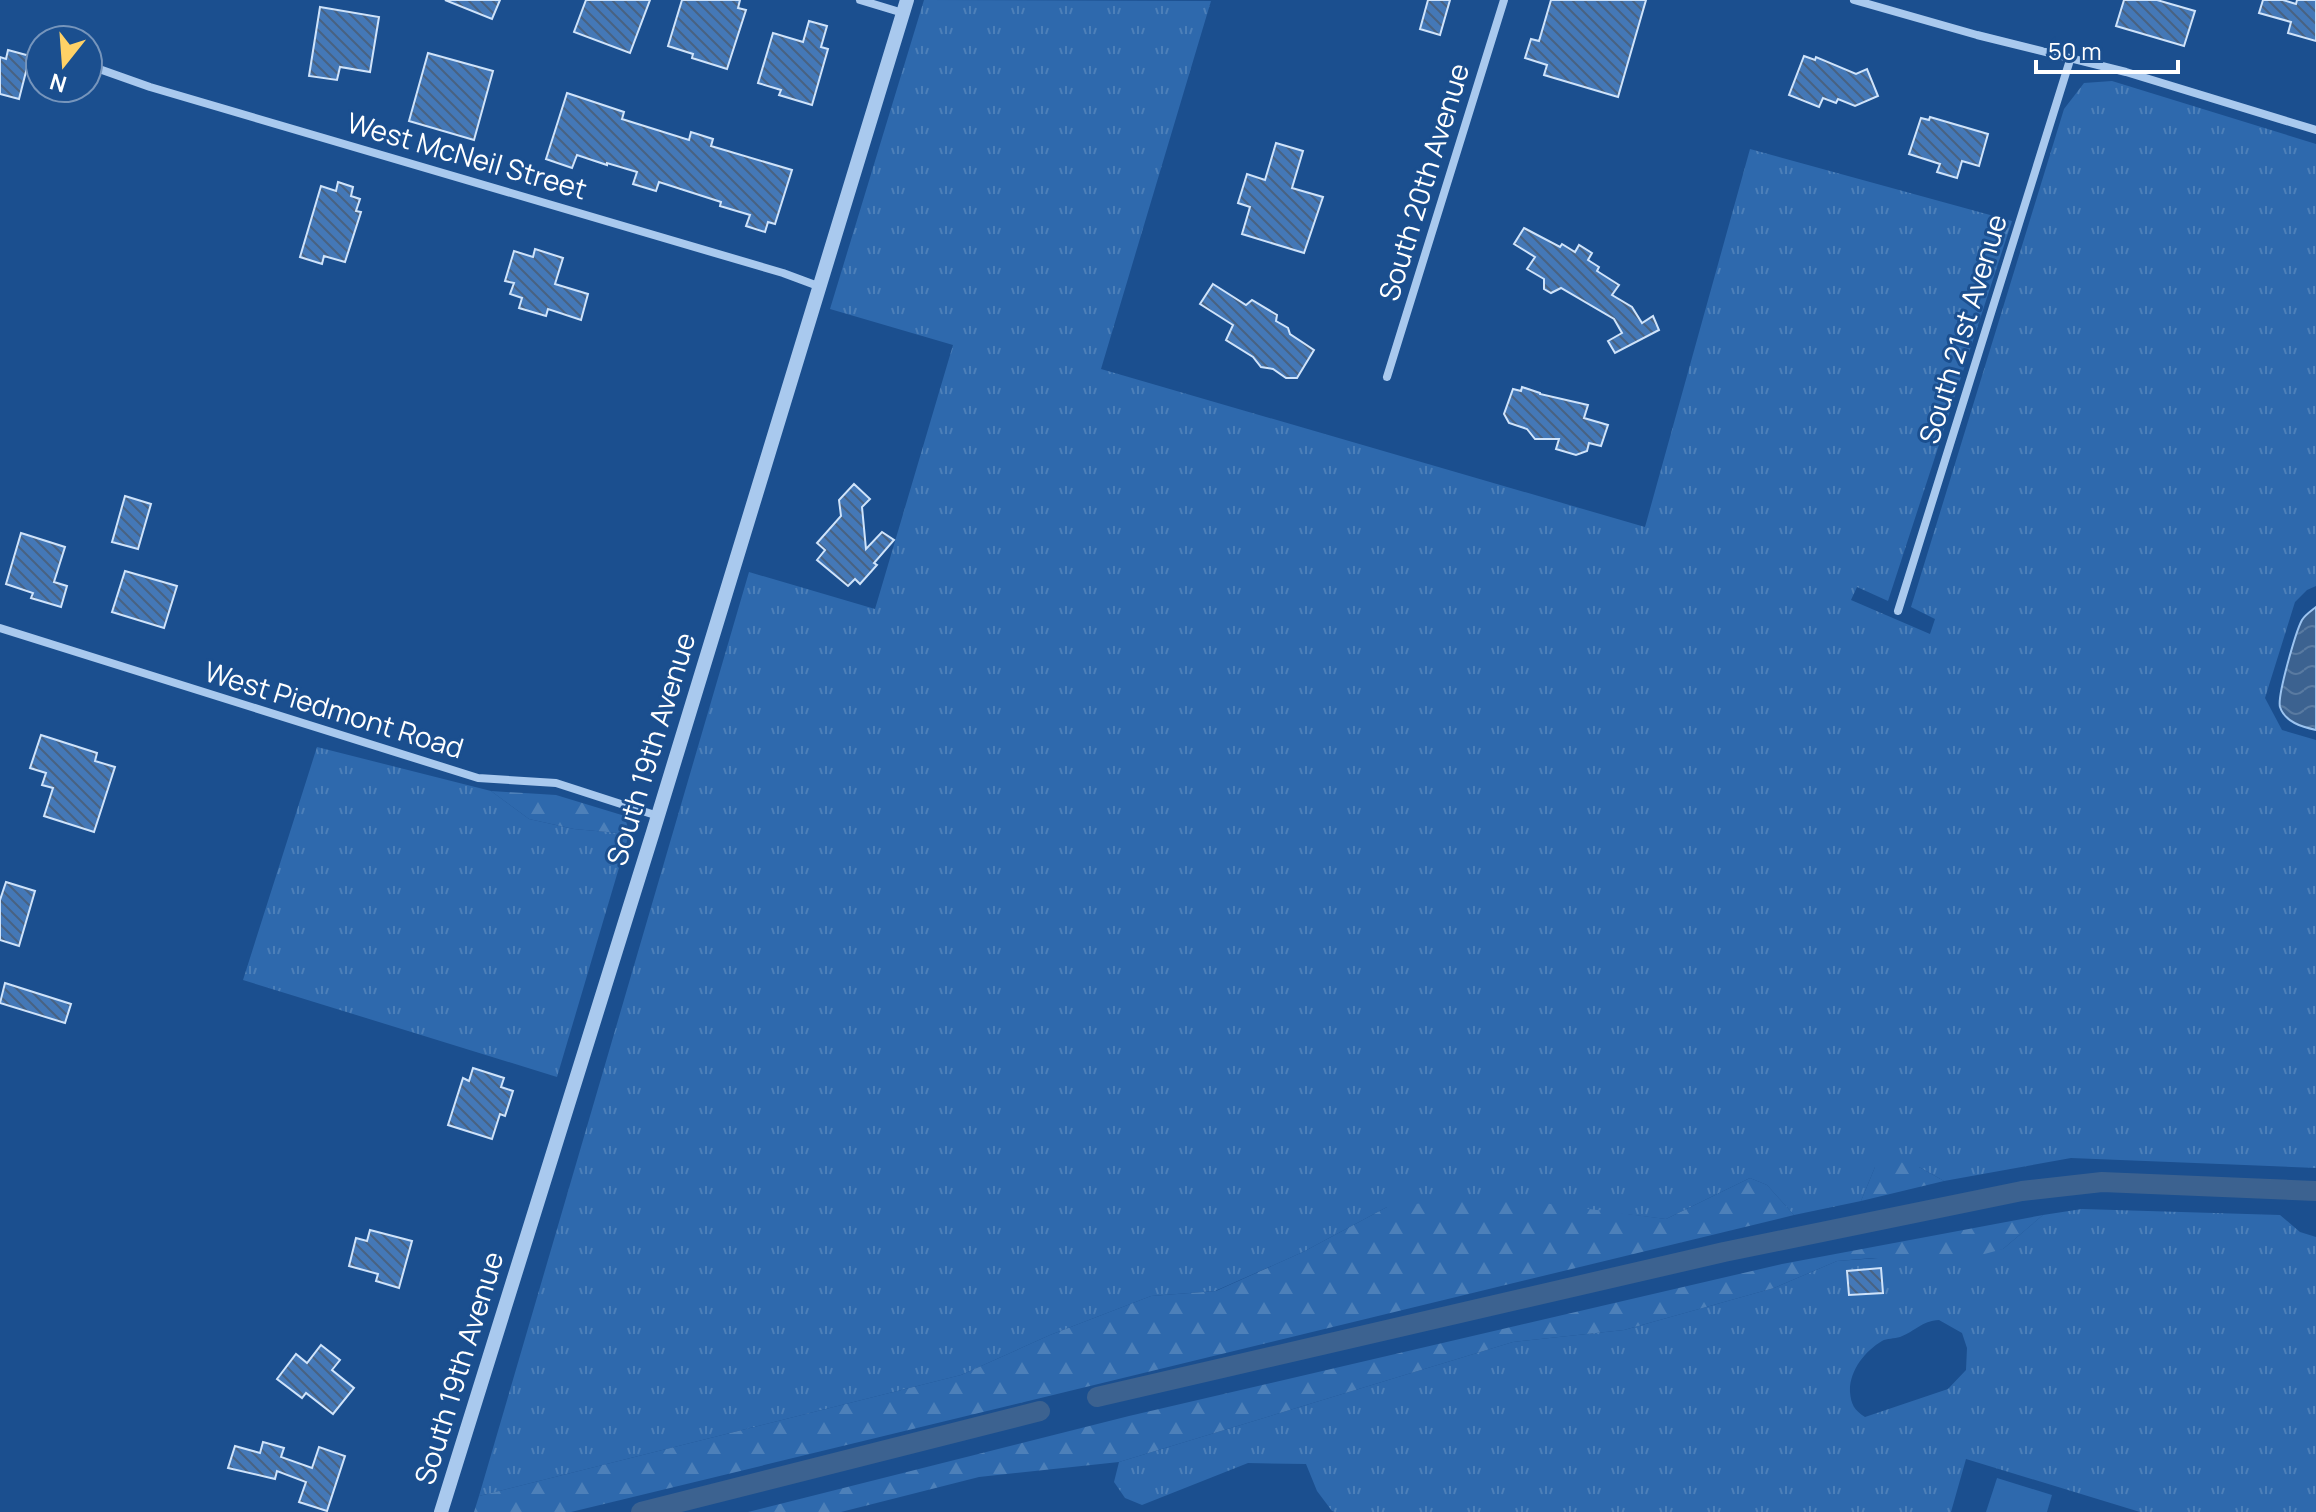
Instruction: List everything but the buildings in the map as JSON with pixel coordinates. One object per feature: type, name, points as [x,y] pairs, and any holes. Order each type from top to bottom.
[{"type":"street","points":[[860,0],[905,6]]},
{"type":"street","name":"South 20th Avenue","points":[[1387,377],[1504,0]]},
{"type":"street","points":[[1854,0],[2070,60],[2126,72],[2316,130]]},
{"type":"street","name":"South 19th Avenue","points":[[441,1512],[658,816],[905,6]]},
{"type":"street","name":"South 21st Avenue","points":[[1898,611],[2070,60]]},
{"type":"street","name":"West McNeil Street","points":[[104,71],[818,286]]},
{"type":"street","name":"West Piedmont Road","points":[[0,628],[478,778],[556,783],[658,816]]},
{"type":"green space","points":[[924,0],[1211,1],[1101,369],[1645,527],[1750,149],[2012,221],[1888,601],[1857,587],[1851,600],[1930,634],[1935,619],[1911,607],[2064,109],[2084,83],[2112,81],[2316,144],[2316,586],[2295,602],[2265,698],[2282,730],[2316,740],[2316,1168],[2071,1158],[1944,1181],[1919,1167],[1875,1167],[1861,1201],[1794,1215],[1767,1185],[1750,1178],[1666,1219],[1625,1214],[1387,1207],[1303,1252],[1215,1291],[1151,1296],[1050,1335],[961,1375],[479,1496],[749,572],[875,609],[953,345],[830,309]]},
{"type":"green space","points":[[317,747],[491,791],[529,819],[574,829],[629,834],[557,1077],[243,980]]},
{"type":"green space","points":[[491,791],[556,795],[625,816],[629,834],[574,829],[529,819]]},
{"type":"green space","points":[[1889,1159],[1919,1167],[1944,1181],[1861,1201],[1875,1167]]},
{"type":"green space","points":[[1750,1178],[1767,1185],[1794,1215],[571,1512],[474,1512],[479,1496],[961,1375],[1050,1335],[1151,1296],[1216,1291],[1303,1252],[1387,1207],[1489,1196],[1666,1219]]},
{"type":"green space","points":[[2082,1209],[2280,1215],[2300,1232],[2316,1237],[2316,1512],[2140,1512],[1966,1459],[1951,1512],[1335,1512],[1317,1491],[1306,1464],[1248,1463],[1142,1505],[1125,1498],[1114,1482],[1119,1462],[1513,1342],[1624,1330],[1774,1288],[1837,1261],[2003,1249],[2043,1215]],"holes":[[[1939,1320],[1962,1333],[1967,1348],[1966,1370],[1948,1389],[1865,1417],[1856,1409],[1850,1392],[1852,1377],[1859,1362],[1876,1345]]]},
{"type":"green space","points":[[2043,1215],[2003,1249],[1951,1263],[1873,1258],[1837,1261],[1774,1288],[1624,1330],[1513,1342],[1119,1462],[979,1477],[841,1512],[748,1512],[1129,1416],[1782,1264]]},
{"type":"green space","points":[[1997,1478],[2052,1495],[2047,1512],[1986,1512]]},
{"type":"water","points":[[2316,607],[2316,730],[2290,720],[2282,712],[2280,701],[2299,626]]},
{"type":"waterway","points":[[1097,1397],[1724,1252],[2022,1191],[2102,1182],[2316,1191]]},
{"type":"waterway","points":[[641,1512],[1040,1411]]}]
